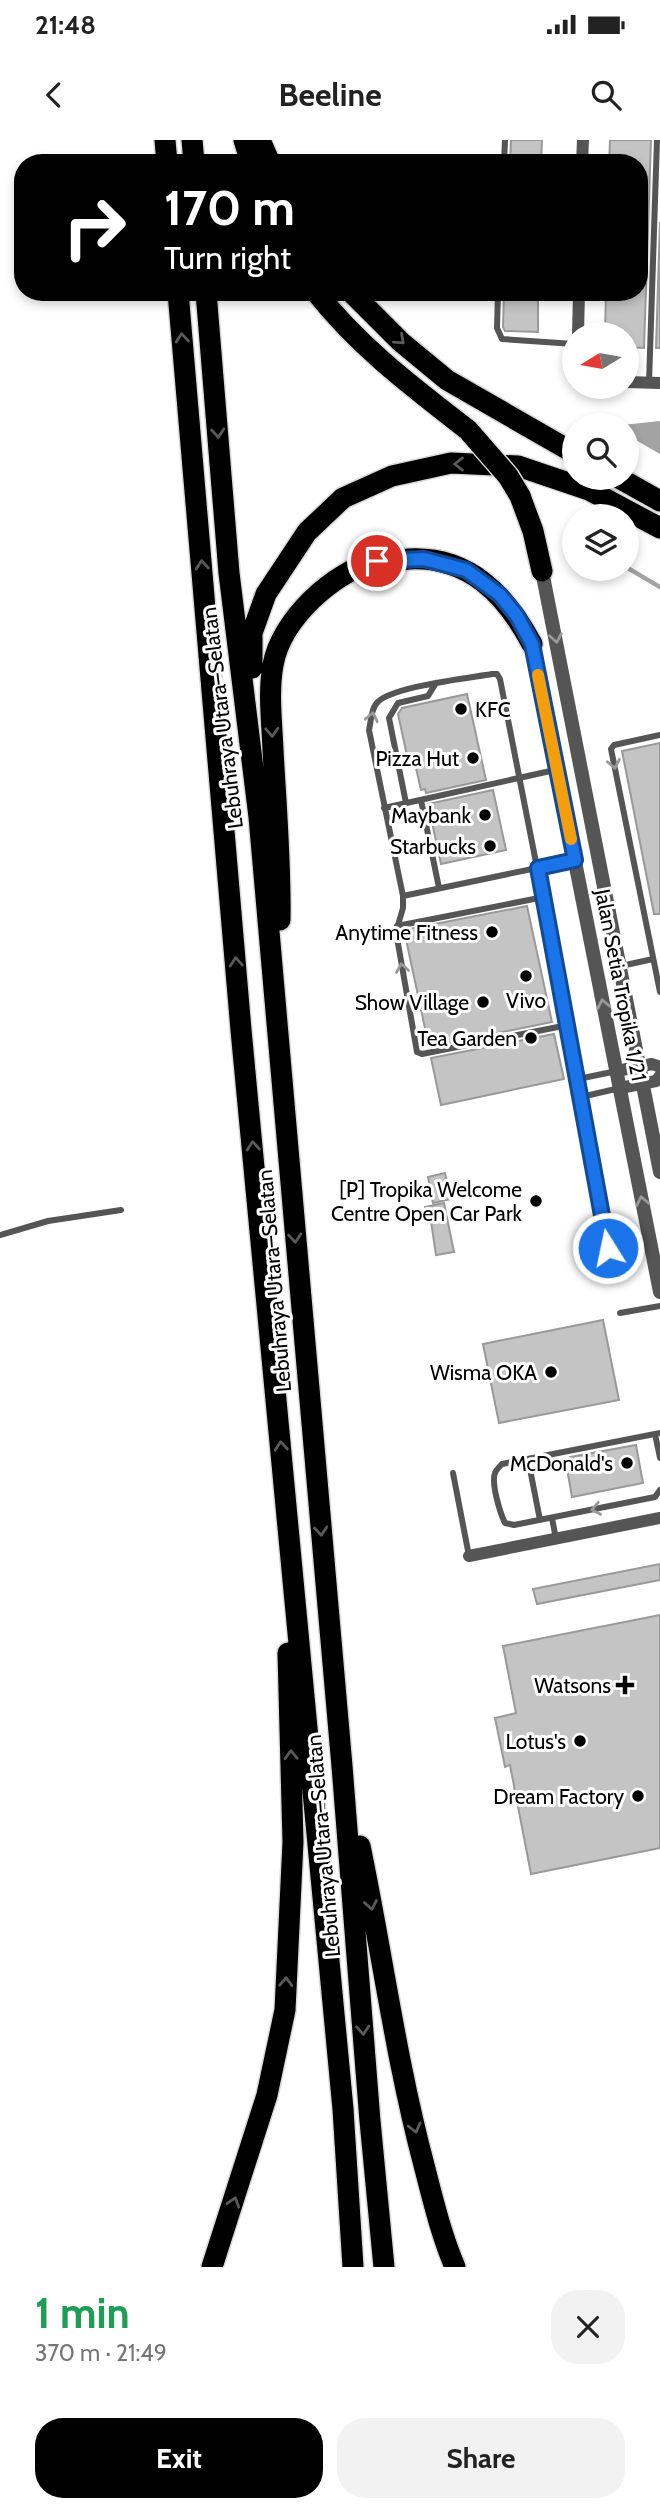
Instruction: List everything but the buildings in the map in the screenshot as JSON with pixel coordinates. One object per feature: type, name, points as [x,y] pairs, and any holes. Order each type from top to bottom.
[{"type":"highway","name":"Lebuhraya Utara–Selatan","points":[[179,301],[243,1044],[343,2109],[353,2267]]},
{"type":"highway","name":"Lebuhraya Utara–Selatan","points":[[207,301],[229,573],[259,817],[384,2267]]},
{"type":"highway","points":[[324,301],[363,344],[402,379],[468,430],[508,476],[520,496],[533,531],[542,571]]},
{"type":"highway","points":[[360,301],[401,342],[447,380],[562,446]]},
{"type":"highway","points":[[259,817],[252,633],[266,594],[307,532],[343,498],[393,475],[451,463],[517,466],[589,490],[660,528]]},
{"type":"highway","points":[[639,489],[660,500]]},
{"type":"highway","points":[[277,1023],[280,897],[271,709],[273,664],[288,628],[307,604],[342,576],[377,561],[424,559],[466,570],[500,595],[517,616],[532,644]]},
{"type":"highway","points":[[212,2267],[267,2095],[285,2010],[293,1842],[288,1514]]},
{"type":"highway","points":[[342,1766],[361,1849],[413,2126],[445,2245],[455,2267]]},
{"type":"street","points":[[578,322],[579,301]]},
{"type":"street","name":"Jalan Setia Tropika 1/21","points":[[542,571],[660,1172]]},
{"type":"street","name":"Jalan Setia Tropika 1/21","points":[[532,644],[660,1292]]},
{"type":"street","points":[[617,1071],[652,1064],[660,1067]]},
{"type":"street","points":[[620,1088],[656,1081],[660,1076]]},
{"type":"street","points":[[469,1556],[660,1518]]},
{"type":"lane","points":[[655,383],[657,140]]},
{"type":"lane","points":[[498,301],[497,328],[502,339],[562,343]]},
{"type":"lane","points":[[568,1025],[422,1054],[417,1052],[397,926],[403,908],[403,896],[369,730],[374,705],[383,696],[436,683],[492,674],[497,674],[500,679],[544,897],[568,1025],[578,1079],[614,1278]]},
{"type":"lane","points":[[406,803],[389,718],[398,703],[428,696],[436,683]]},
{"type":"lane","points":[[660,735],[614,745],[611,749],[660,992]]},
{"type":"lane","points":[[384,808],[557,770]]},
{"type":"lane","points":[[421,800],[439,888]]},
{"type":"lane","points":[[403,896],[575,860]]},
{"type":"lane","points":[[397,926],[544,897]]},
{"type":"lane","points":[[620,966],[653,959]]},
{"type":"lane","points":[[578,1079],[617,1071]]},
{"type":"lane","points":[[581,1097],[620,1088]]},
{"type":"lane","points":[[0,1236],[48,1221],[121,1210]]},
{"type":"lane","points":[[608,1248],[650,1238]]},
{"type":"lane","points":[[620,1313],[660,1306]]},
{"type":"lane","points":[[660,1458],[658,1433],[502,1464],[495,1471],[494,1482],[501,1515],[505,1523],[514,1525],[654,1497],[660,1490]]},
{"type":"lane","points":[[528,1459],[540,1520]]},
{"type":"lane","points":[[453,1473],[469,1556]]},
{"type":"lane","points":[[552,1518],[556,1539]]},
{"type":"shaded area","points":[[660,421],[660,454],[639,442],[639,423]]},
{"type":"waterway","points":[[639,575],[660,587]]},
{"type":"slow traffic","points":[[538,675],[571,839]]},
{"type":"place","name":"KFC","points":[[461,709]]},
{"type":"place","name":"Pizza Hut","points":[[473,758]]},
{"type":"place","name":"Maybank","points":[[485,815]]},
{"type":"place","name":"Starbucks","points":[[490,846]]},
{"type":"place","name":"Anytime Fitness","points":[[492,932]]},
{"type":"place","name":"Vivo","points":[[526,976]]},
{"type":"place","name":"Show Village","points":[[483,1002]]},
{"type":"place","name":"Tea Garden","points":[[531,1038]]},
{"type":"place","name":"[P] Tropika Welcome Centre Open Car Park","points":[[536,1201]]},
{"type":"place","name":"Wisma OKA","points":[[551,1372]]},
{"type":"place","name":"McDonald's","points":[[627,1463]]},
{"type":"place","name":"Watsons","points":[[625,1685]]},
{"type":"place","name":"Lotus's","points":[[580,1741]]},
{"type":"place","name":"Dream Factory","points":[[638,1796]]},
{"type":"route","points":[[377,561],[424,559],[466,570],[500,595],[517,616],[532,644],[575,860],[538,868],[608,1248]]}]
